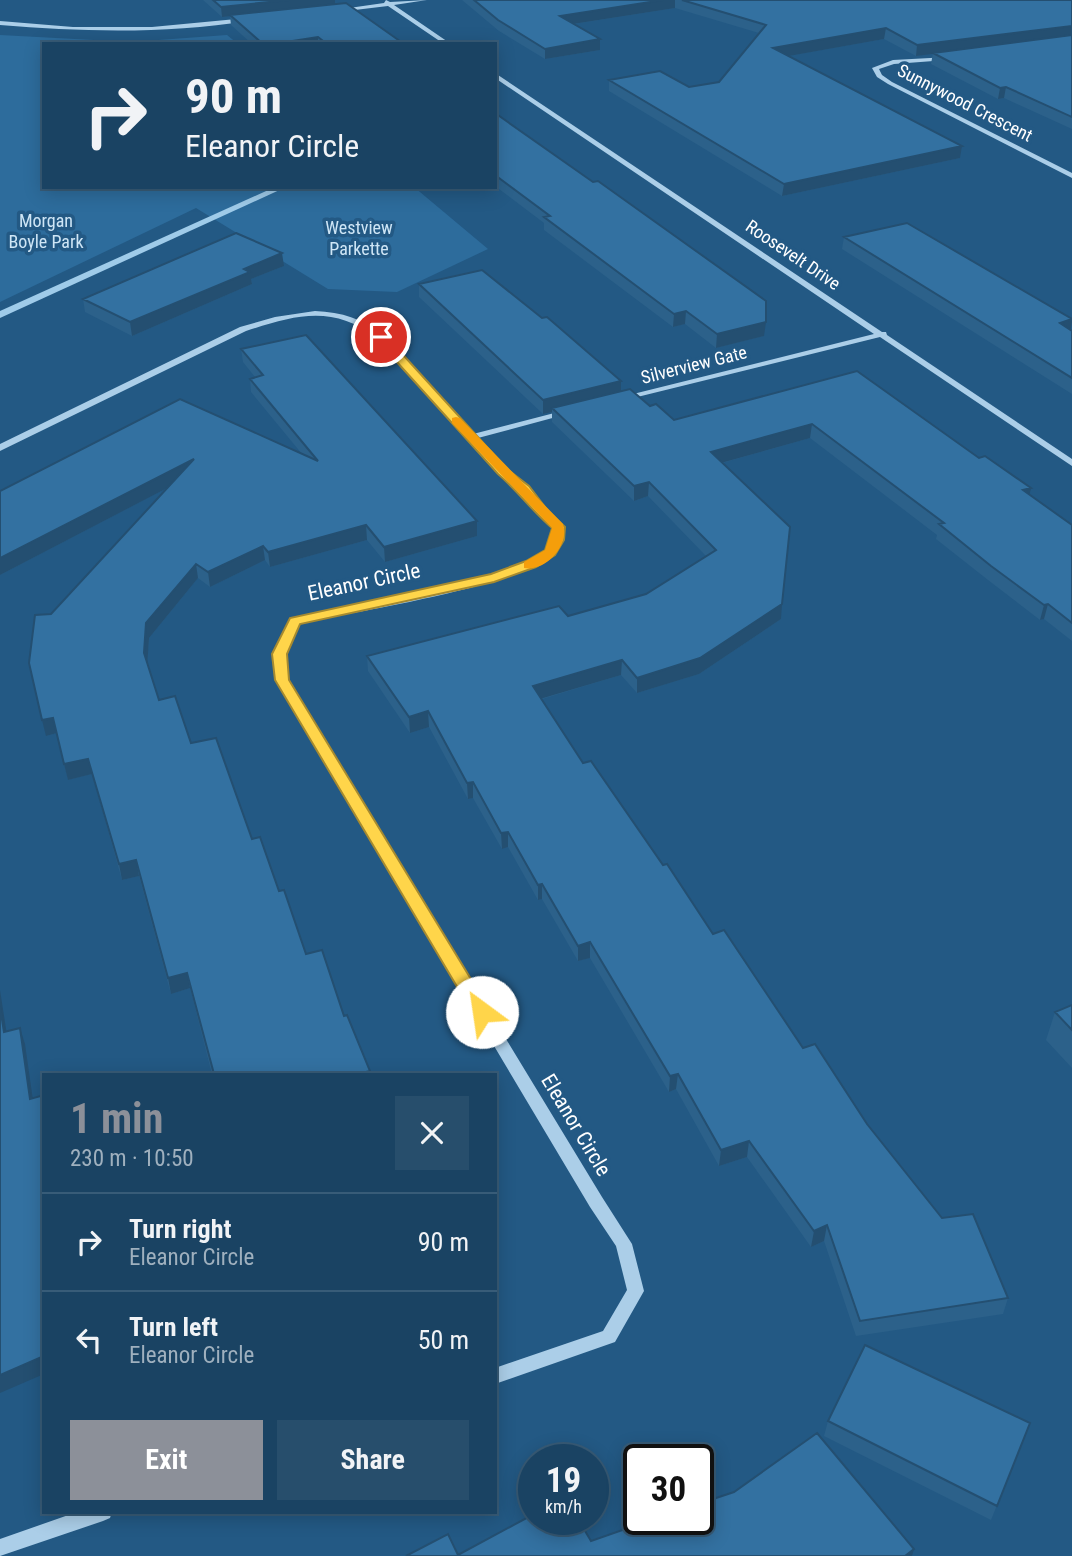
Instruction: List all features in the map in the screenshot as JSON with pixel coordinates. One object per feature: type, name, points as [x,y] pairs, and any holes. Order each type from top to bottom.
[{"type":"street","points":[[335,10],[386,2],[424,0]]},
{"type":"street","points":[[386,2],[445,42]]},
{"type":"street","points":[[0,23],[73,29],[152,29],[257,19]]},
{"type":"street","name":"Sunnywood Crescent","points":[[956,57],[893,62],[875,68],[879,76],[890,83],[1072,176]]},
{"type":"street","name":"Roosevelt Drive","points":[[497,76],[1072,463]]},
{"type":"street","name":"Eleanor Circle","points":[[0,448],[243,329],[288,316],[334,314],[364,324],[381,337],[471,437],[559,527],[551,553],[494,578],[295,621],[279,654],[282,680],[624,1244],[636,1290],[609,1337],[497,1375]]},
{"type":"street","name":"Silverview Gate","points":[[616,401],[883,334]]},
{"type":"street","points":[[471,437],[575,411]]},
{"type":"street","points":[[0,1548],[97,1514]]},
{"type":"green space","points":[[0,35],[131,42],[42,42],[42,189],[416,189],[488,249],[397,292],[328,289],[196,208],[0,302]]},
{"type":"green space","points":[[227,35],[236,42],[131,42]]},
{"type":"building","points":[[213,0],[289,0],[221,7]]},
{"type":"building","points":[[474,0],[663,0],[560,16],[600,39],[545,49],[498,20]]},
{"type":"building","points":[[682,0],[1072,0],[1072,26],[917,45],[886,28],[773,48],[962,146],[784,184],[609,80],[660,71],[689,87],[719,82],[766,25]]},
{"type":"building","points":[[346,3],[401,42],[324,42],[318,37],[286,42],[261,42],[230,15]]},
{"type":"building","points":[[1072,35],[1072,117],[1006,87],[1000,88],[933,53]]},
{"type":"building","points":[[497,114],[593,182],[598,181],[766,301],[766,322],[717,334],[686,311],[674,314],[544,217],[550,216],[497,176]]},
{"type":"building","points":[[907,223],[1072,319],[1060,323],[1072,331],[1072,378],[844,237]]},
{"type":"building","points":[[236,233],[282,253],[244,269],[250,272],[130,322],[83,299]]},
{"type":"building","points":[[482,270],[542,318],[547,317],[621,381],[543,400],[419,284]]},
{"type":"building","points":[[306,335],[477,521],[384,547],[366,525],[268,552],[263,546],[208,572],[196,564],[146,623],[144,653],[159,700],[175,696],[191,743],[216,738],[252,839],[260,837],[279,891],[284,890],[306,954],[322,950],[344,1016],[347,1015],[370,1071],[362,1073],[214,1073],[187,973],[168,978],[136,860],[119,864],[88,759],[64,764],[53,718],[42,720],[29,663],[35,615],[51,614],[194,459],[0,558],[0,491],[180,399],[318,461],[250,379],[263,375],[241,349]]},
{"type":"building","points":[[857,371],[979,458],[985,456],[1031,488],[1023,490],[1072,525],[1072,623],[991,566],[939,524],[944,523],[812,424],[711,452],[790,527],[782,604],[700,658],[637,678],[622,660],[533,686],[583,763],[591,761],[663,865],[667,864],[713,934],[724,930],[803,1048],[815,1044],[867,1124],[942,1218],[973,1214],[1008,1298],[860,1321],[827,1225],[814,1231],[749,1141],[721,1150],[678,1074],[670,1076],[590,942],[578,946],[542,884],[538,885],[508,832],[501,833],[473,782],[467,783],[428,711],[409,717],[367,656],[559,606],[568,616],[646,594],[716,550],[649,482],[634,486],[552,408],[630,389],[650,406],[656,404],[674,420]]},
{"type":"building","points":[[1072,1005],[1072,1030],[1055,1012]]},
{"type":"building","points":[[0,1007],[4,1032],[20,1028],[30,1099],[42,1096],[42,1357],[0,1375]]},
{"type":"building","points":[[865,1345],[1030,1423],[997,1506],[828,1421]]},
{"type":"building","points":[[817,1433],[914,1549],[905,1556],[406,1556],[448,1534],[458,1555],[518,1523],[518,1535],[587,1535],[591,1541],[623,1530],[623,1535],[714,1535],[714,1499],[734,1492]]},
{"type":"waterway","points":[[0,315],[278,189]]},
{"type":"slow traffic","points":[[456,421],[559,527],[551,553],[529,565]]},
{"type":"route","points":[[381,337],[503,471],[524,489],[543,513],[559,527],[557,540],[551,553],[494,578],[295,621],[279,654],[282,680],[482,1012]]},
{"type":"park label","name":"Morgan Boyle Park","points":[[46,231]]},
{"type":"park label","name":"Westview Parkette","points":[[359,238]]}]
